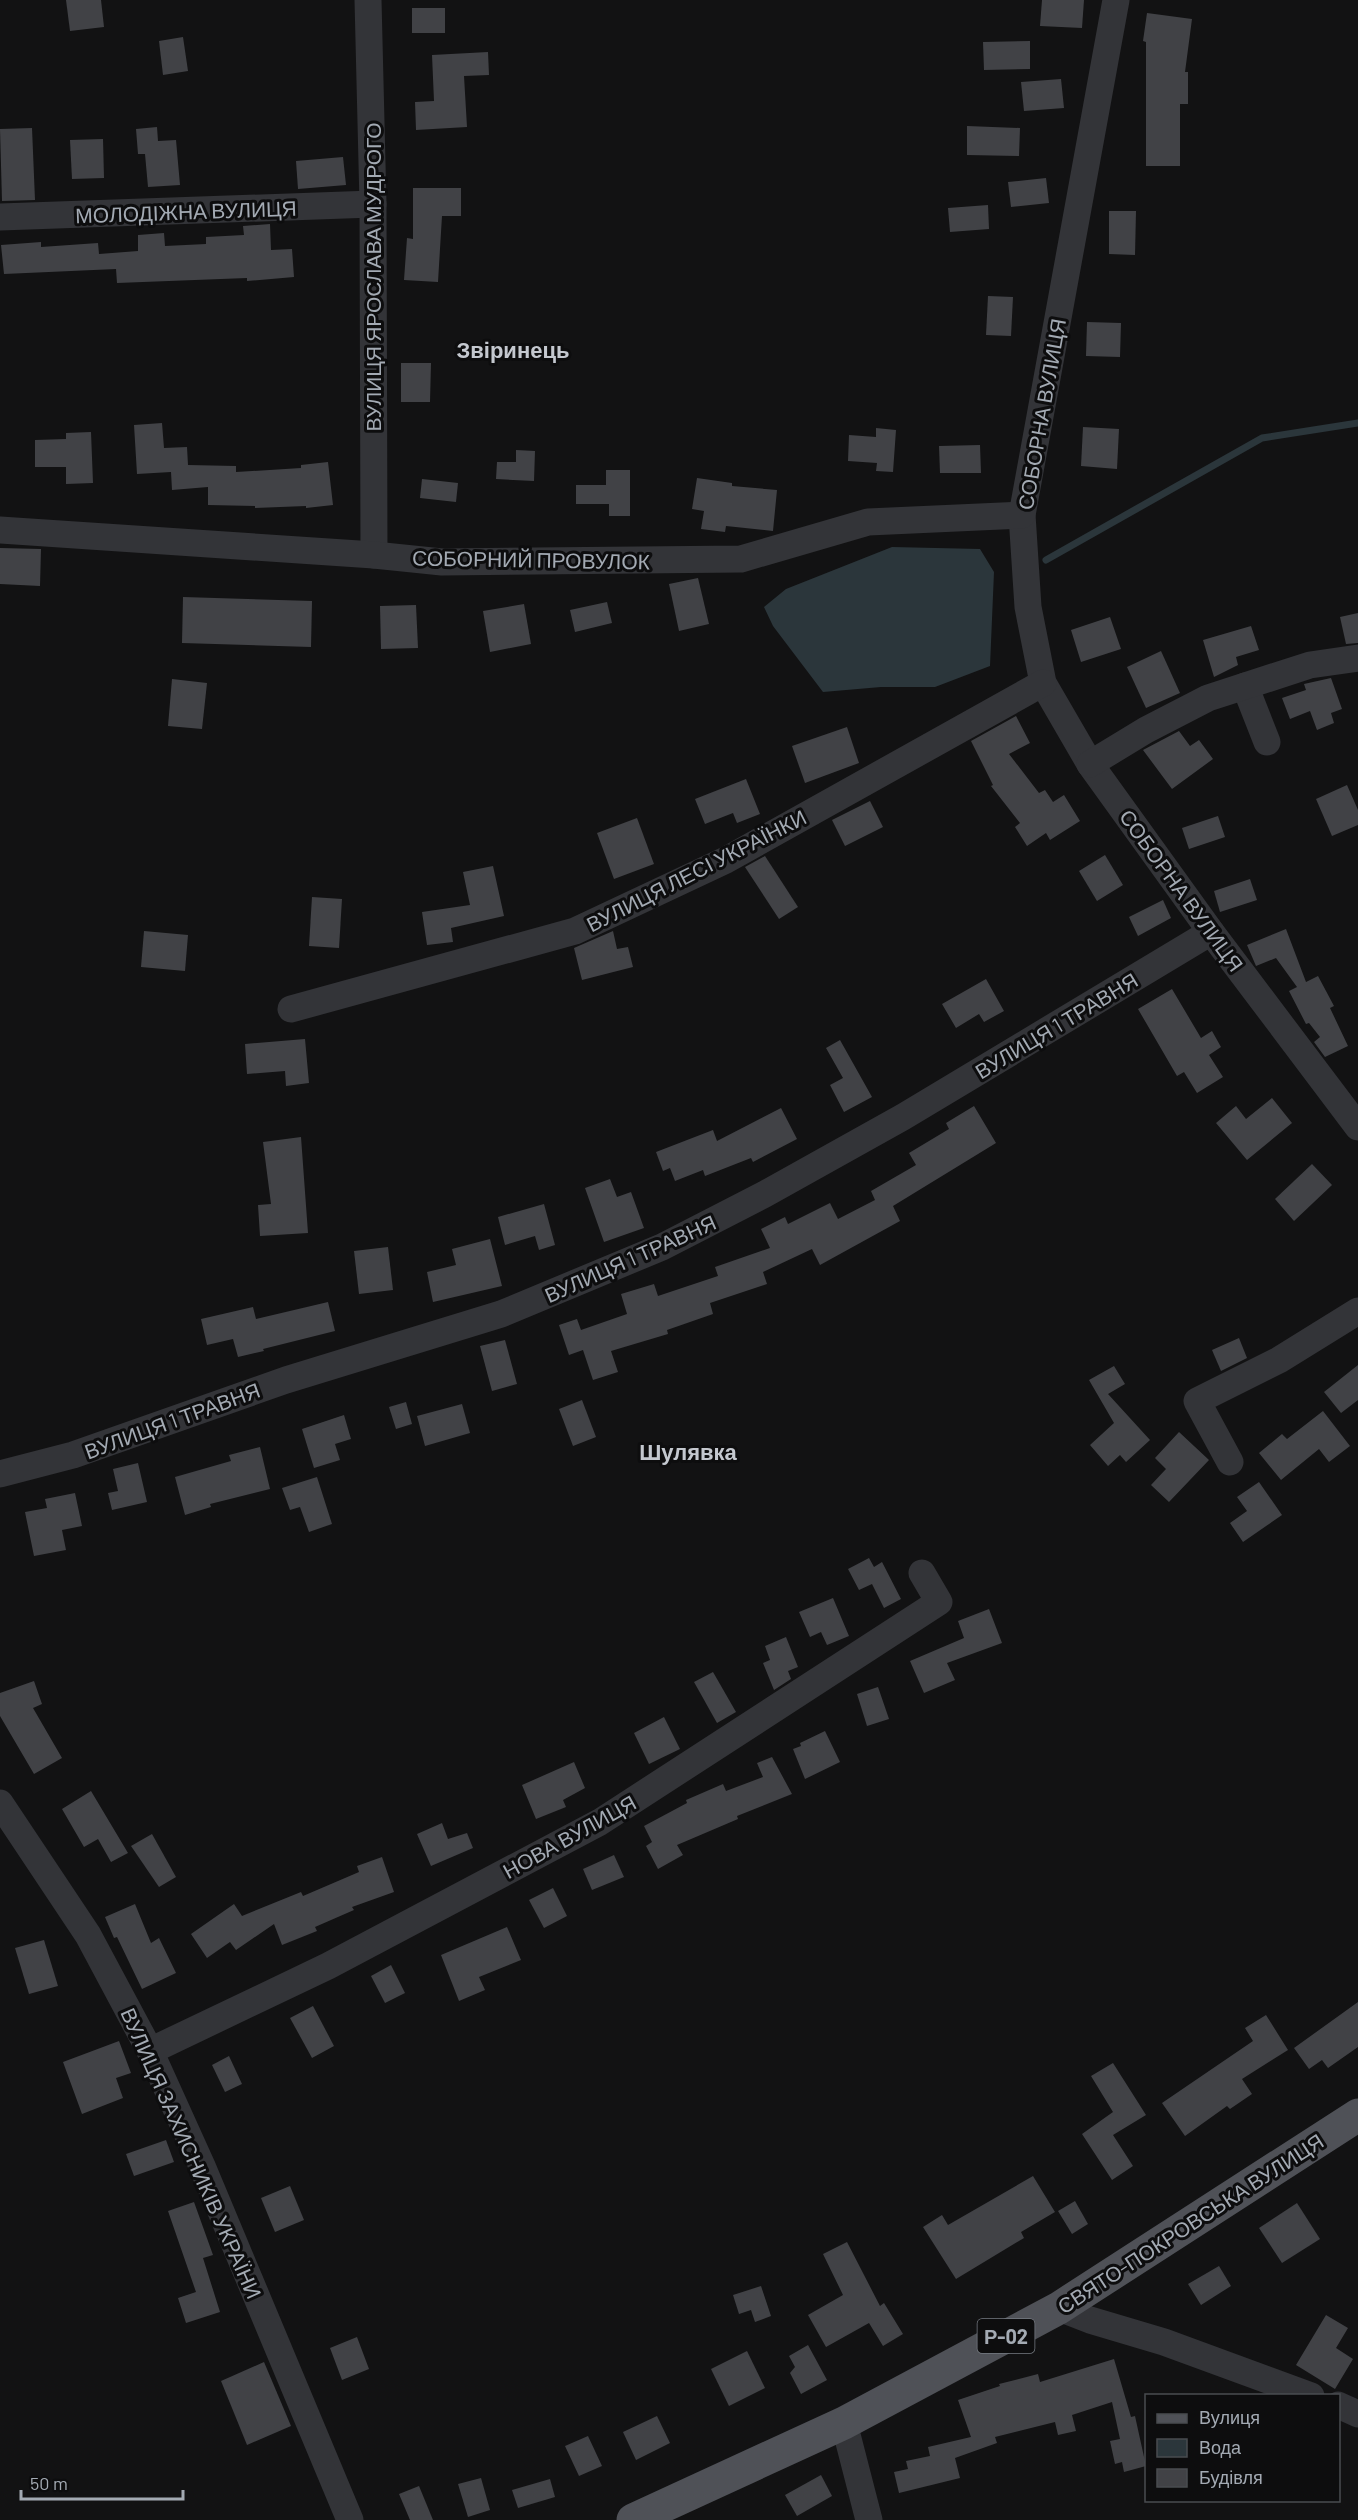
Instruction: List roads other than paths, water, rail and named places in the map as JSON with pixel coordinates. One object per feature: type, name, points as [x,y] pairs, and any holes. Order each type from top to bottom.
[{"type":"main road","name":"СВЯТО-ПОКРОВСЬКА ВУЛИЦЯ","points":[[633,2520],[844,2423],[1059,2308],[1358,2115]]},
{"type":"street","name":"ВУЛИЦЯ ЯРОСЛАВА МУДРОГО","points":[[368,0],[373,204],[374,555]]},
{"type":"street","name":"СОБОРНА ВУЛИЦЯ","points":[[1116,0],[1022,515],[1028,607],[1043,683],[1089,764],[1211,932],[1358,1127]]},
{"type":"street","name":"МОЛОДІЖНА ВУЛИЦЯ","points":[[0,217],[373,204]]},
{"type":"street","name":"СОБОРНИЙ ПРОВУЛОК","points":[[0,530],[374,555],[442,562],[741,560],[868,522],[1022,515]]},
{"type":"street","points":[[1089,764],[1146,730],[1208,698],[1310,665],[1358,658]]},
{"type":"street","name":"ВУЛИЦЯ ЛЕСІ УКРАЇНКИ","points":[[291,1009],[575,931],[726,860],[1043,683]]},
{"type":"street","points":[[1245,686],[1267,742]]},
{"type":"street","name":"ВУЛИЦЯ 1 ТРАВНЯ","points":[[0,1474],[73,1455],[286,1380],[501,1314],[662,1247],[765,1194],[903,1117],[1211,932]]},
{"type":"street","points":[[1230,1462],[1197,1401],[1279,1360],[1358,1311]]},
{"type":"street","name":"НОВА ВУЛИЦЯ","points":[[150,2051],[328,1965],[600,1822],[939,1602],[922,1573]]},
{"type":"street","name":"ВУЛИЦЯ ЗАХИСНИКІВ УКРАЇНИ","points":[[0,1803],[88,1935],[150,2051],[202,2166],[317,2461],[350,2520]]},
{"type":"street","points":[[1059,2308],[1090,2320],[1164,2342],[1306,2394]]},
{"type":"street","points":[[1340,2407],[1358,2414]]},
{"type":"street","points":[[844,2423],[869,2520]]},
{"type":"water","points":[[892,547],[980,549],[994,572],[990,666],[935,687],[881,687],[823,692],[773,626],[764,607],[786,589]]},
{"type":"waterway","points":[[1046,560],[1262,438],[1358,423]]},
{"type":"district","name":"Звіринець","points":[[513,349]]},
{"type":"district","name":"Шулявка","points":[[688,1451]]}]
